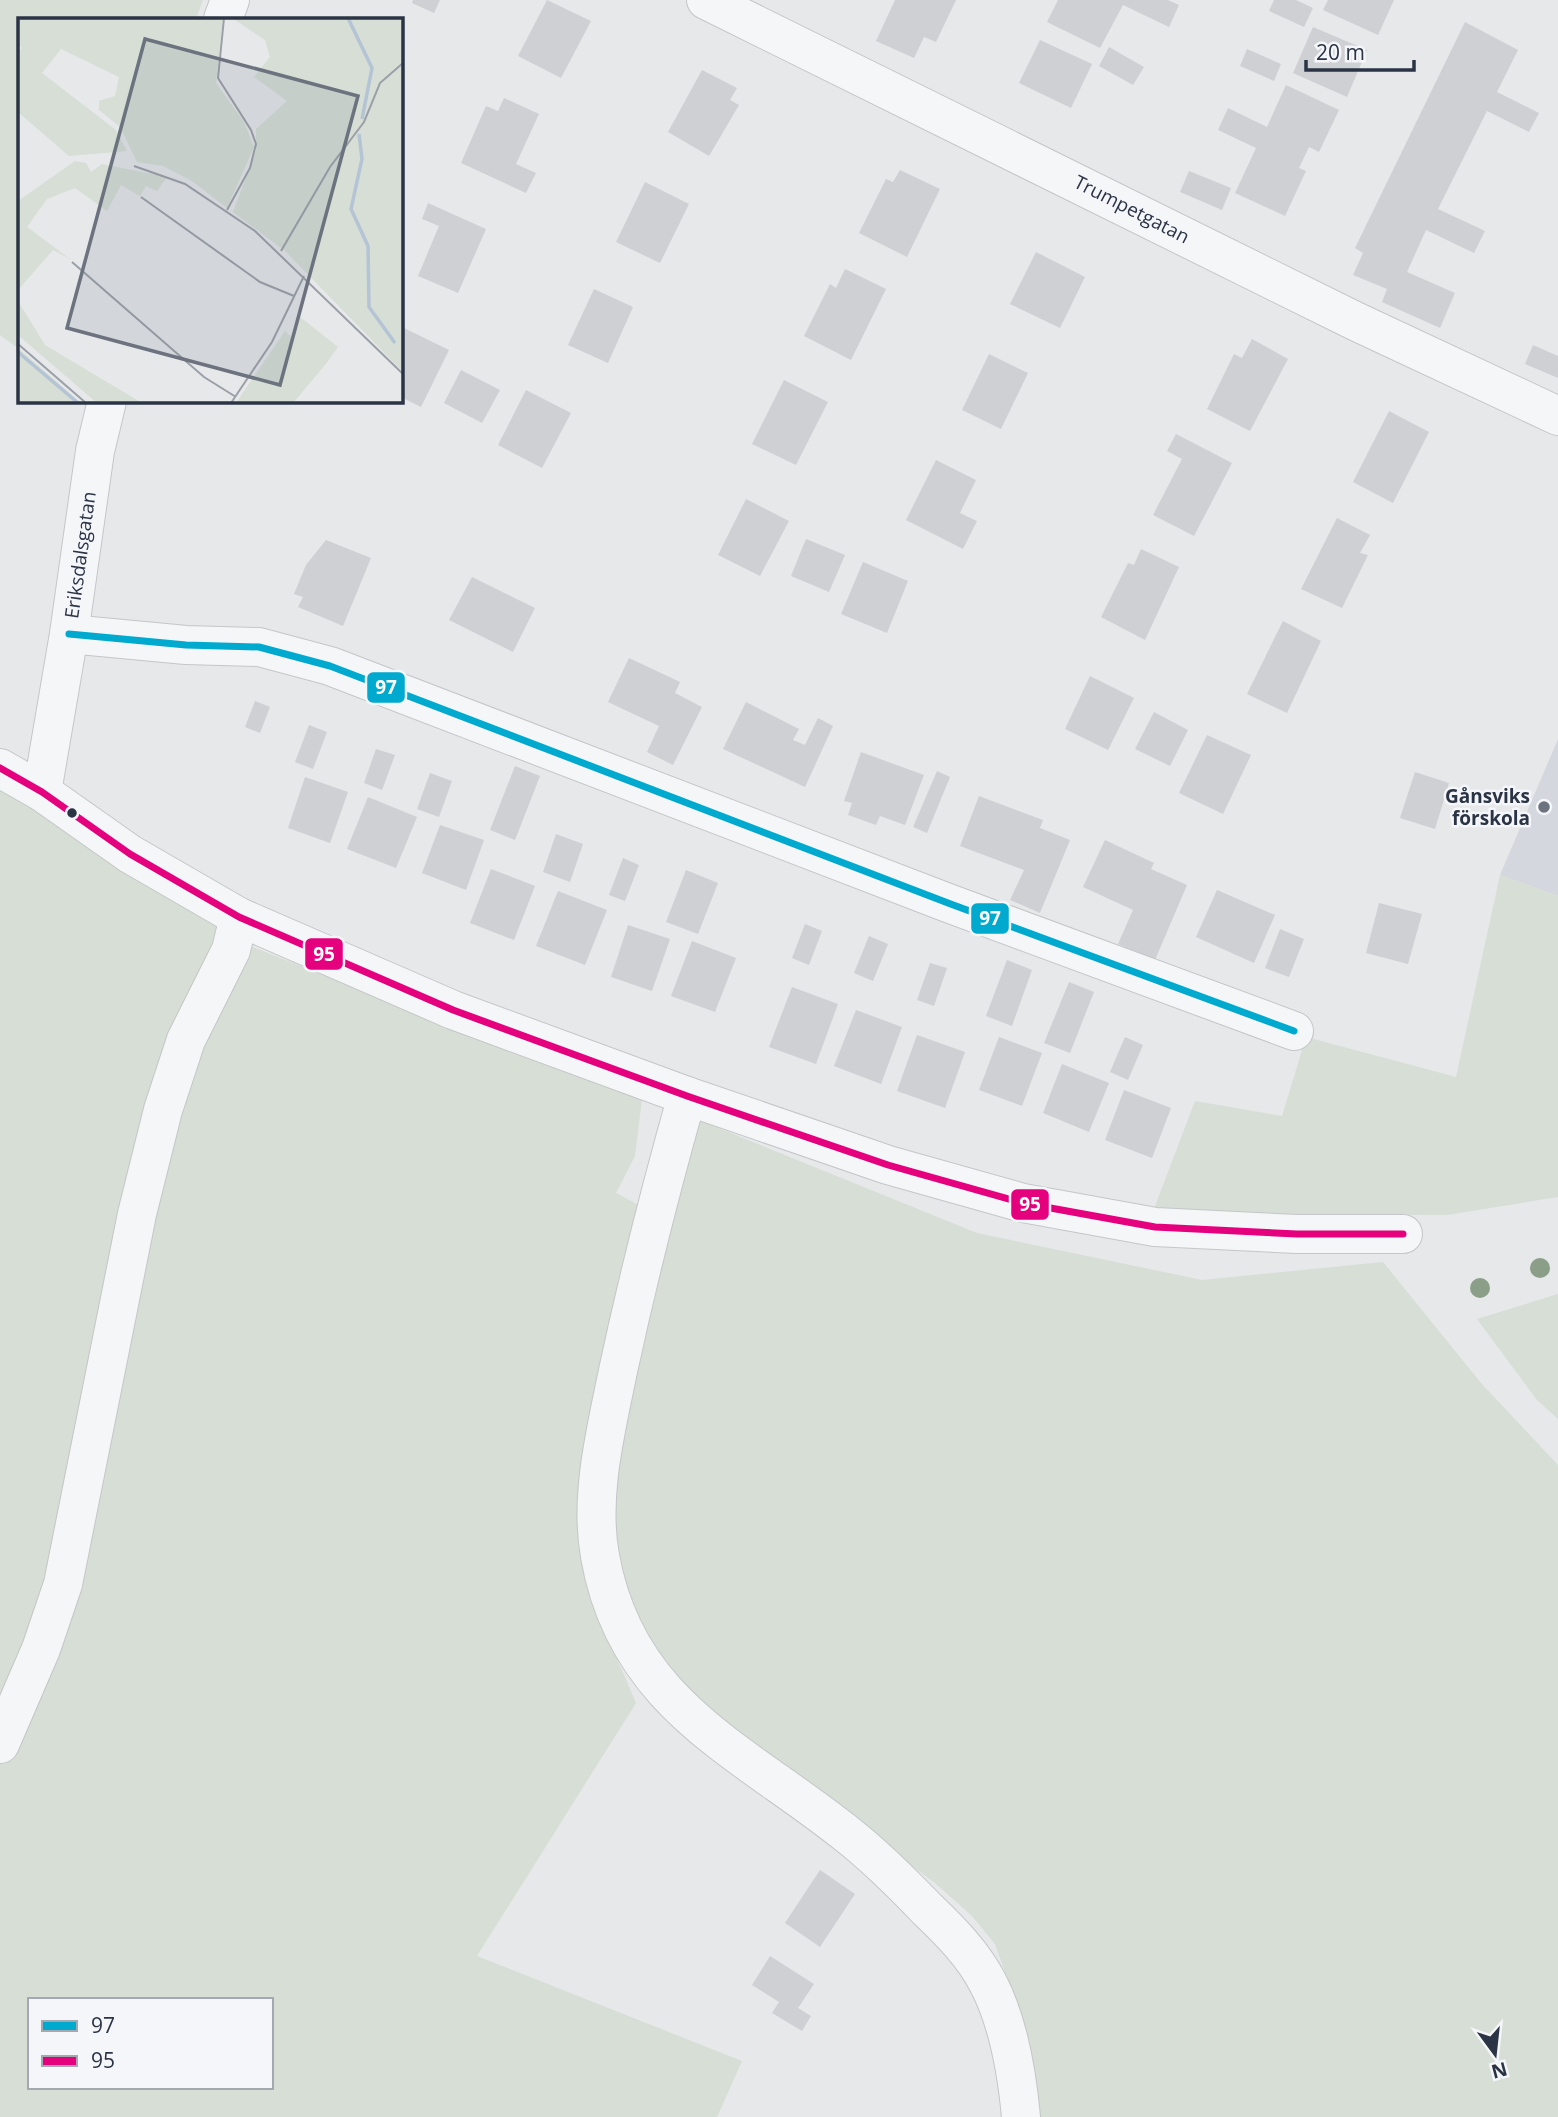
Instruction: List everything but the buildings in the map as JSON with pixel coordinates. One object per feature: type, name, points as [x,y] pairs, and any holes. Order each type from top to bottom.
[{"type":"street","points":[[223,18],[230,0]]},
{"type":"street","name":"Trumpetgatan","points":[[706,0],[1355,321],[1558,416]]},
{"type":"street","name":"Eriksdalsgatan","points":[[42,792],[69,634],[94,451],[107,402]]},
{"type":"street","points":[[69,634],[186,645],[259,647],[330,666],[960,908],[1294,1031]]},
{"type":"street","points":[[0,768],[42,792],[130,854],[239,917],[453,1010],[687,1096],[888,1165],[1023,1203],[1155,1227],[1297,1234],[1403,1234]]},
{"type":"street","points":[[0,1744],[41,1649],[63,1584],[137,1214],[163,1110],[186,1040],[231,950],[239,917]]},
{"type":"street","points":[[687,1096],[647,1236],[606,1431],[597,1495],[599,1543],[610,1601],[634,1651],[664,1694],[699,1726],[849,1835],[903,1883],[961,1942],[988,1983],[1006,2030],[1021,2117]]},
{"type":"shaded area","points":[[0,0],[203,0],[196,18],[18,18],[18,348],[0,335]]},
{"type":"shaded area","name":"Gånsviks förskola","points":[[1558,739],[1558,896],[1500,875]]},
{"type":"shaded area","points":[[0,786],[157,891],[255,948],[642,1099],[635,1156],[616,1193],[648,1210],[593,1557],[618,1661],[636,1703],[477,1956],[742,2061],[717,2117],[0,2117]]},
{"type":"shaded area","points":[[1500,875],[1558,896],[1558,1197],[1447,1215],[1152,1214],[1195,1101],[1282,1116],[1306,1037],[1456,1077]]},
{"type":"shaded area","points":[[689,1116],[977,1233],[1202,1280],[1383,1262],[1481,1383],[1558,1465],[1558,2117],[1037,2117],[1030,2043],[995,1944],[972,1916],[935,1883],[728,1730],[639,1634],[613,1580],[612,1466]]},
{"type":"shaded area","points":[[1558,1294],[1558,1419],[1537,1400],[1477,1319]]},
{"type":"transit line","name":"97","points":[[69,634],[186,645],[259,647],[330,666],[948,903],[1294,1031]]},
{"type":"transit line","name":"95","points":[[0,768],[42,792],[130,854],[239,917],[453,1010],[687,1096],[888,1165],[1023,1203],[1155,1227],[1297,1234],[1403,1234]]},
{"type":"place","name":"Gånsviks förskola","points":[[1544,807]]}]
